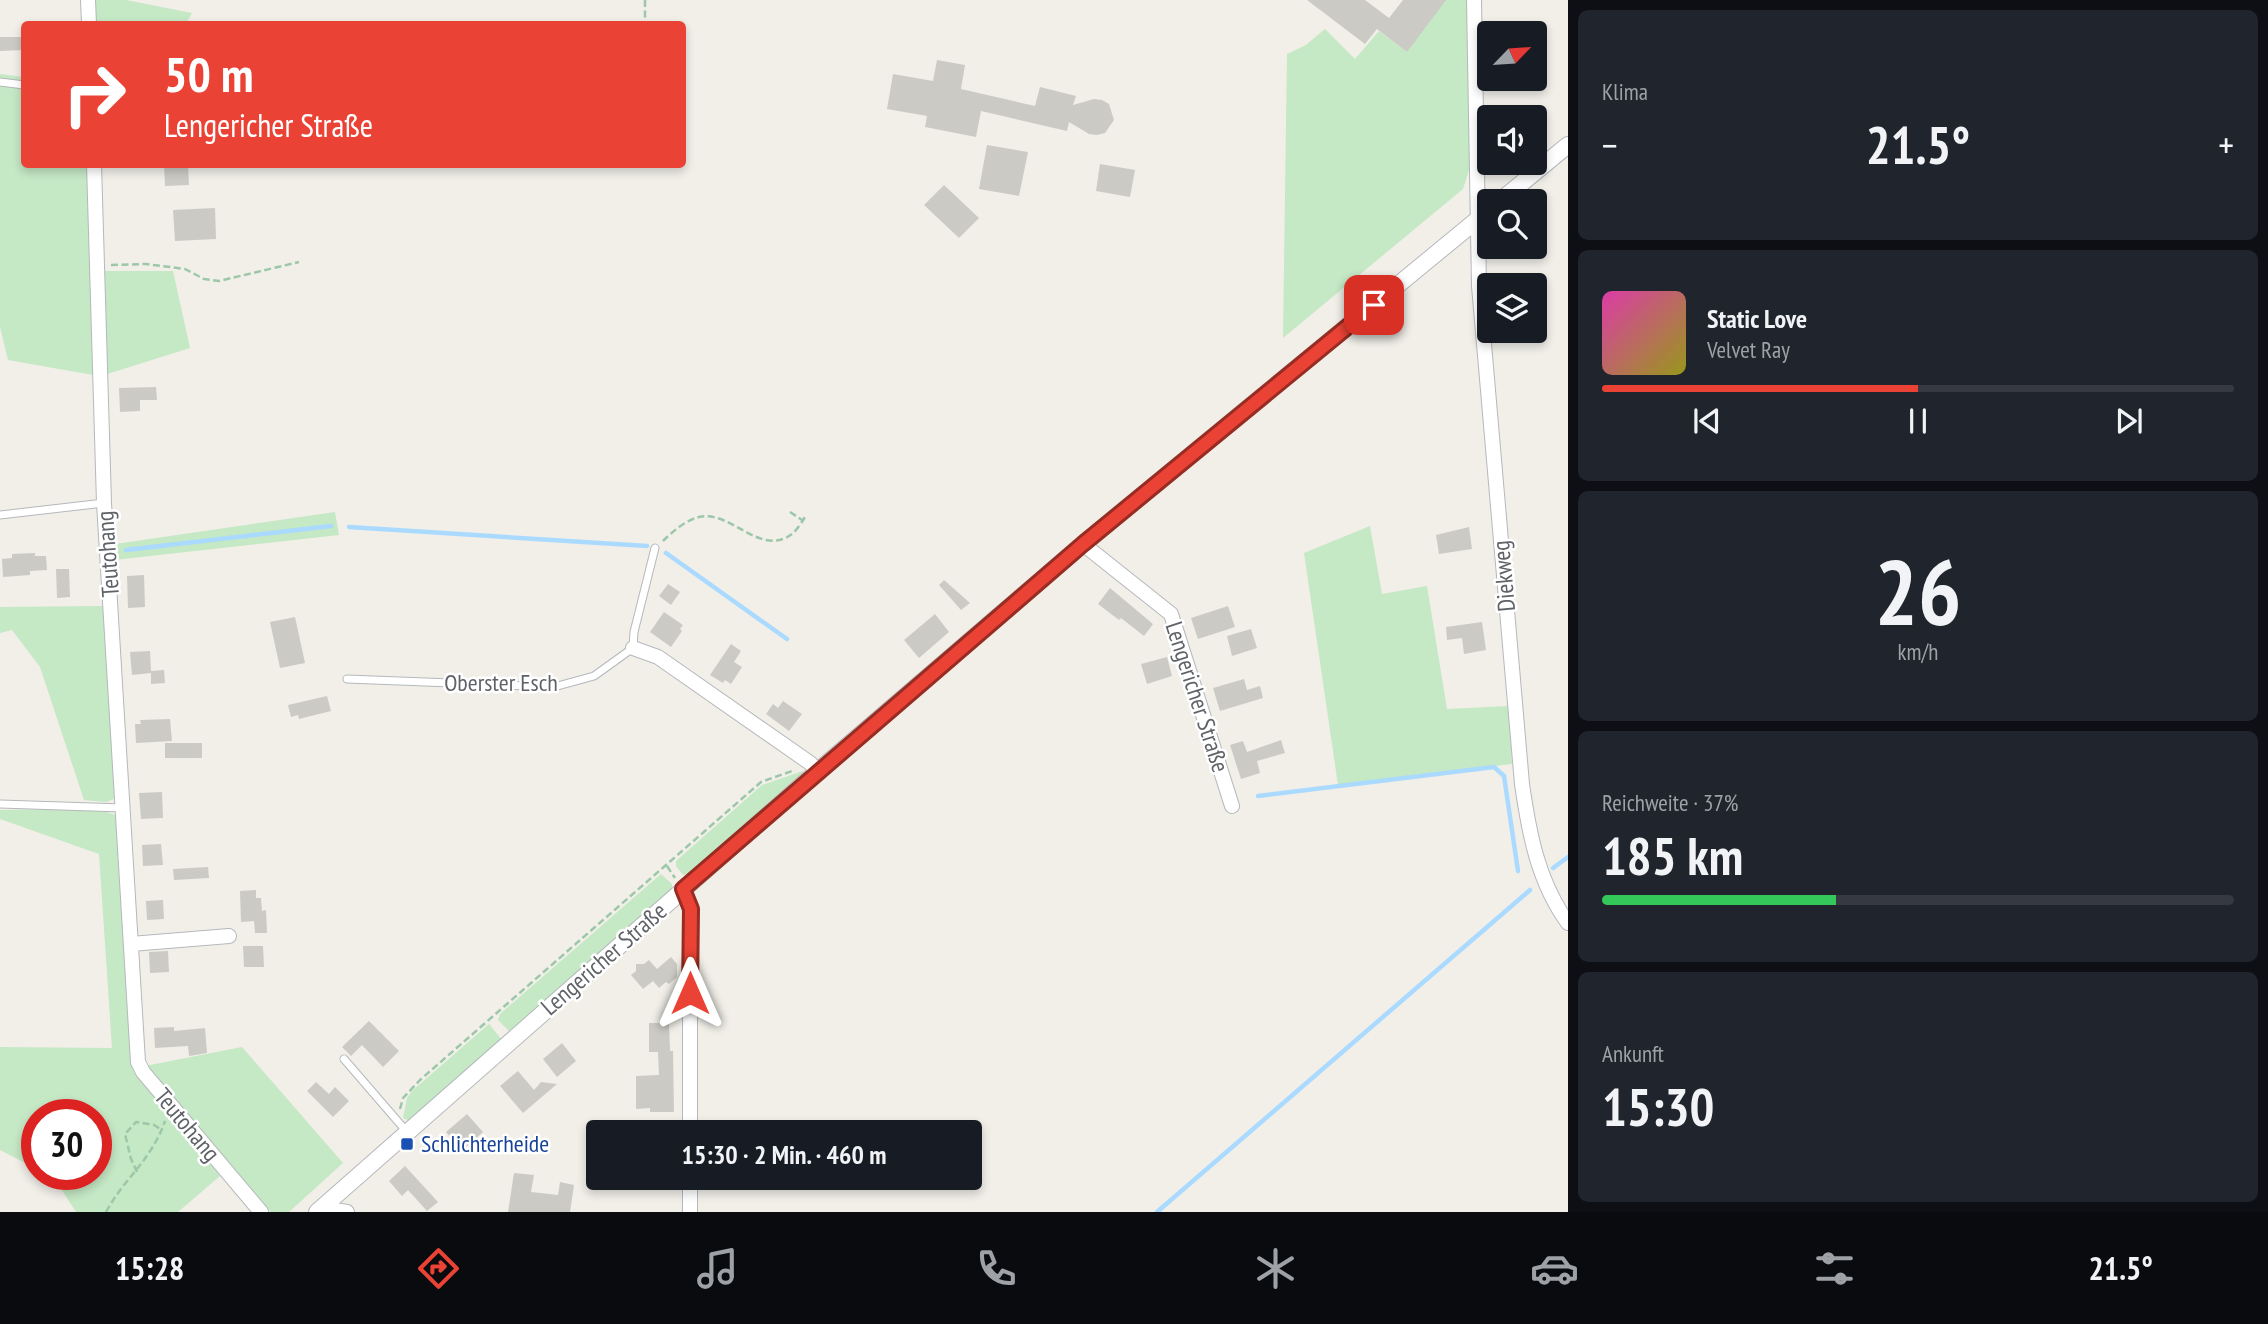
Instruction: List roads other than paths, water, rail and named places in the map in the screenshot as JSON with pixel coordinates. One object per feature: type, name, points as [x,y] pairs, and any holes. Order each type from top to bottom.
[{"type":"street","points":[[88,0],[89,21]]},
{"type":"street","name":"Diekweg","points":[[1474,0],[1483,189]]},
{"type":"street","points":[[1515,189],[1568,145]]},
{"type":"street","name":"Teutohang","points":[[94,168],[104,503],[138,1062],[170,1105],[261,1212]]},
{"type":"street","name":"Lengericher Straße","points":[[320,1210],[818,771],[1083,544],[1477,221]]},
{"type":"street","name":"Diekweg","points":[[1481,259],[1479,286],[1522,784],[1529,831],[1541,874],[1556,907],[1568,923]]},
{"type":"street","name":"Lengericher Straße","points":[[1083,544],[1171,614],[1232,806]]},
{"type":"street","points":[[634,648],[658,657],[818,771]]},
{"type":"street","points":[[683,889],[691,909],[690,1120]]},
{"type":"street","points":[[131,944],[229,936]]},
{"type":"street","points":[[690,1190],[690,1212]]},
{"type":"street","points":[[320,1210],[346,1212]]},
{"type":"lane","points":[[0,82],[21,85]]},
{"type":"lane","points":[[0,515],[104,503]]},
{"type":"lane","points":[[634,648],[634,632],[655,548]]},
{"type":"lane","name":"Oberster Esch","points":[[347,679],[554,687],[594,676],[634,648]]},
{"type":"lane","points":[[0,804],[123,808]]},
{"type":"lane","points":[[344,1059],[407,1133]]},
{"type":"waterway","points":[[126,550],[331,526]]},
{"type":"waterway","points":[[349,527],[647,546]]},
{"type":"waterway","points":[[666,553],[787,639]]},
{"type":"waterway","points":[[1258,796],[1494,767],[1504,776],[1518,871]]},
{"type":"waterway","points":[[1553,868],[1568,857]]},
{"type":"waterway","points":[[1157,1212],[1530,890]]},
{"type":"place","name":"Schlichterheide","points":[[407,1144]]}]
